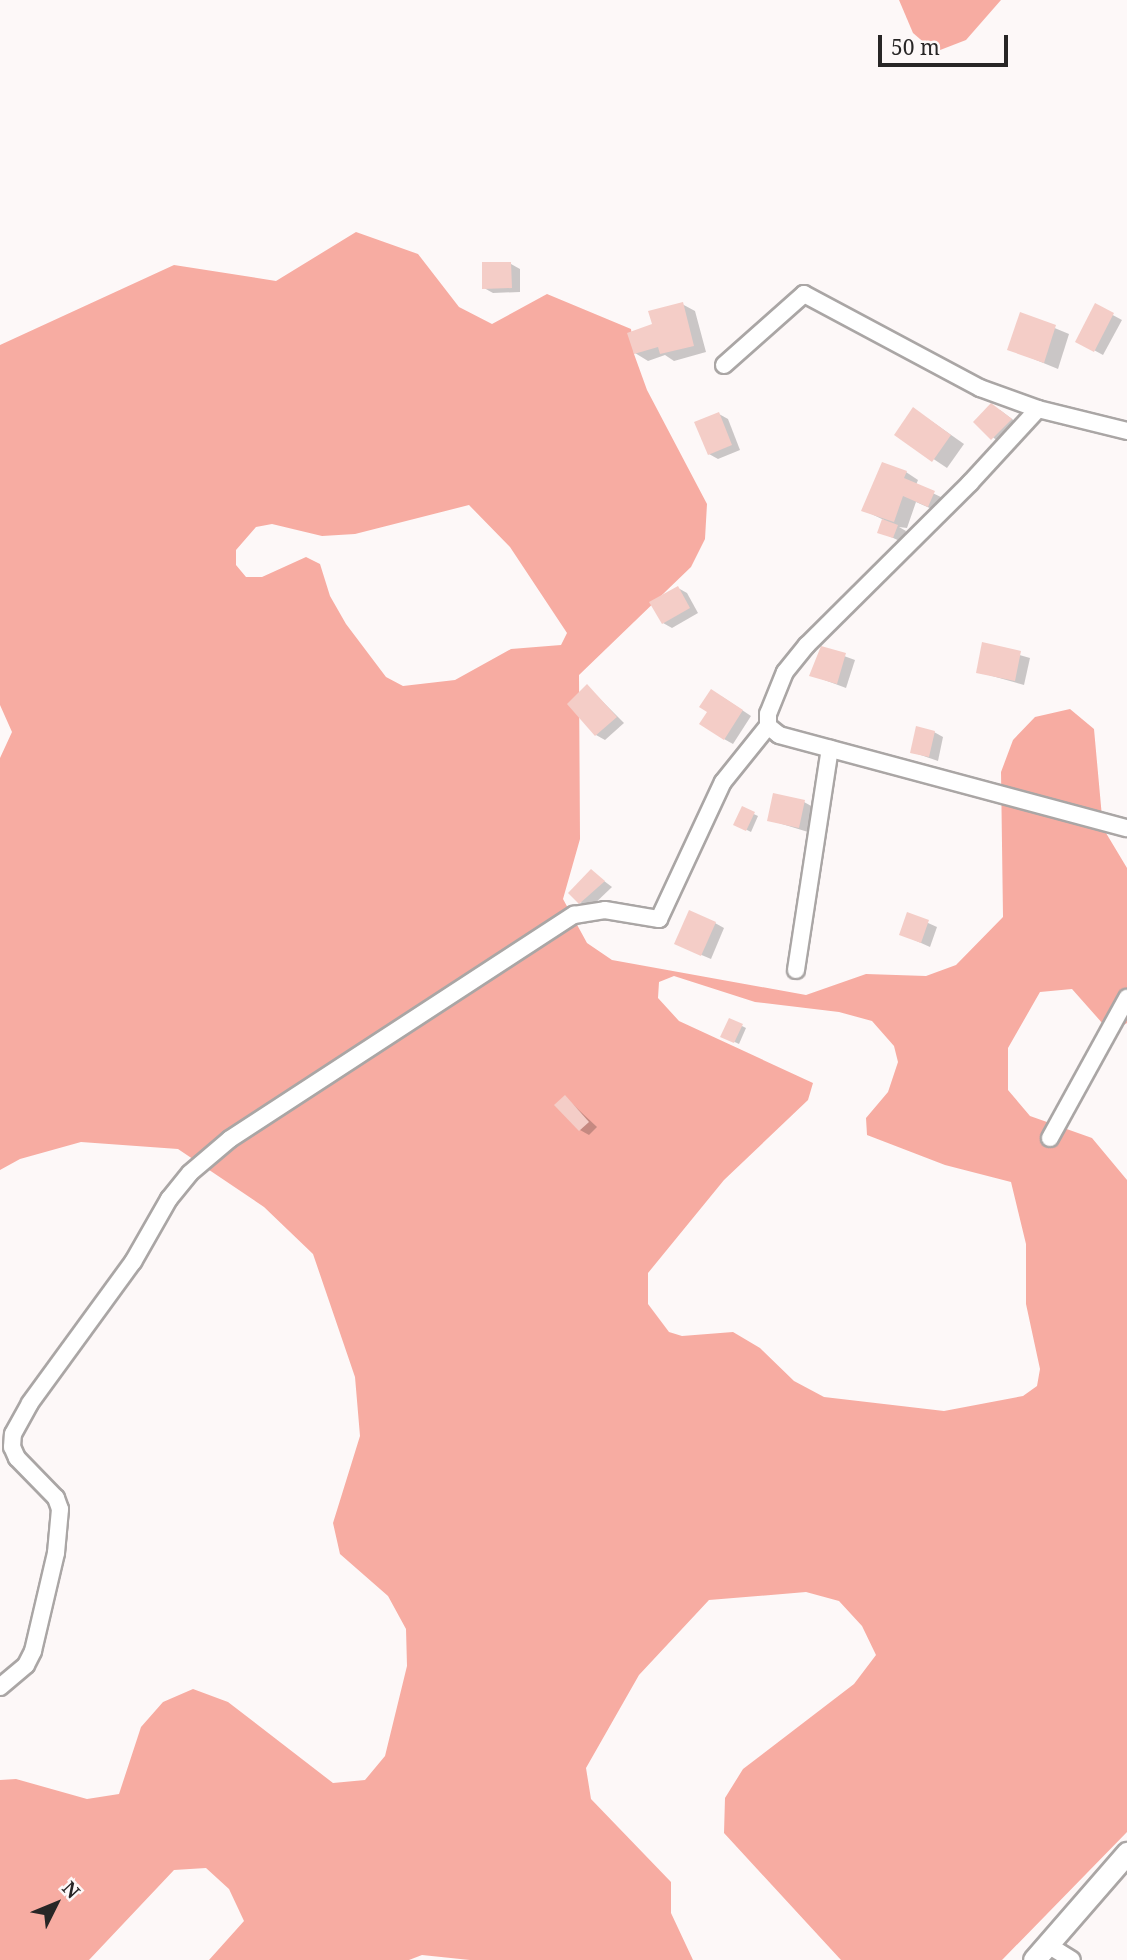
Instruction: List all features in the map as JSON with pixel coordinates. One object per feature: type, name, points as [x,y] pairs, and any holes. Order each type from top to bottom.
[{"type":"street","points":[[724,365],[804,294],[980,388],[1038,408],[1127,431]]},
{"type":"street","points":[[0,1687],[26,1665],[33,1651],[56,1553],[60,1509],[56,1498],[17,1458],[13,1434],[30,1403],[133,1262],[169,1199],[190,1173],[230,1139],[574,915],[606,911],[659,919],[723,782],[768,726],[768,714],[785,672],[807,645],[970,483],[1038,408]]},
{"type":"street","points":[[768,726],[779,734],[830,749],[1127,828]]},
{"type":"street","points":[[796,971],[830,749]]},
{"type":"street","points":[[1049,1138],[1127,998]]},
{"type":"street","points":[[1072,1960],[1041,1952],[1127,1853]]},
{"type":"shaded area","points":[[899,0],[1001,0],[966,40],[935,52],[913,33]]},
{"type":"shaded area","points":[[356,232],[418,254],[459,307],[492,324],[547,294],[631,329],[634,354],[647,390],[707,504],[705,539],[691,567],[579,675],[580,839],[563,899],[587,943],[612,960],[806,995],[866,974],[926,976],[956,965],[1003,917],[1001,772],[1013,740],[1035,717],[1070,709],[1094,729],[1103,828],[1127,868],[1127,1023],[1111,1033],[1072,989],[1040,992],[1008,1048],[1008,1090],[1030,1116],[1092,1138],[1127,1180],[1127,1832],[1002,1960],[841,1960],[724,1833],[725,1798],[743,1769],[854,1684],[876,1655],[862,1626],[839,1601],[806,1592],[709,1600],[639,1675],[586,1768],[591,1799],[671,1882],[671,1913],[693,1960],[470,1960],[422,1955],[409,1960],[209,1960],[244,1921],[229,1889],[206,1868],[174,1870],[89,1960],[0,1960],[0,1780],[16,1779],[87,1799],[119,1794],[141,1727],[163,1702],[193,1689],[228,1702],[333,1783],[365,1780],[385,1756],[407,1666],[406,1629],[388,1596],[340,1554],[333,1523],[360,1436],[355,1377],[313,1254],[264,1207],[178,1149],[81,1142],[20,1159],[0,1170],[0,758],[12,732],[0,705],[0,345],[174,265],[276,281]],"holes":[[[469,505],[510,547],[567,633],[561,645],[511,649],[455,680],[403,686],[386,677],[346,624],[330,596],[320,564],[306,557],[262,577],[246,577],[236,565],[236,550],[256,527],[272,524],[322,536],[355,534]],[[674,976],[755,1002],[839,1012],[872,1021],[894,1046],[898,1062],[888,1092],[866,1118],[867,1135],[945,1165],[1011,1182],[1026,1244],[1026,1304],[1040,1369],[1037,1386],[1023,1396],[944,1411],[824,1397],[794,1381],[760,1348],[733,1332],[682,1336],[669,1332],[648,1304],[648,1273],[724,1180],[808,1100],[813,1083],[679,1021],[658,998],[659,982]]]},
{"type":"building","points":[[482,262],[511,262],[512,288],[482,289]]},
{"type":"building","points":[[683,302],[694,346],[660,354],[658,347],[634,354],[627,333],[652,324],[648,311]]},
{"type":"building","points":[[1095,303],[1114,313],[1094,352],[1075,342]]},
{"type":"building","points":[[1020,312],[1056,325],[1044,363],[1007,350]]},
{"type":"building","points":[[991,403],[1012,419],[991,440],[973,422]]},
{"type":"building","points":[[913,407],[951,435],[932,462],[894,435]]},
{"type":"building","points":[[719,412],[732,445],[708,455],[694,422]]},
{"type":"building","points":[[882,462],[907,471],[904,478],[935,491],[928,507],[903,496],[894,522],[861,511]]},
{"type":"building","points":[[882,519],[898,525],[893,538],[877,533]]},
{"type":"building","points":[[678,586],[690,608],[662,624],[649,602]]},
{"type":"building","points":[[982,642],[1021,651],[1015,681],[976,673]]},
{"type":"building","points":[[821,646],[846,653],[837,684],[809,676]]},
{"type":"building","points":[[587,684],[617,717],[595,736],[567,704]]},
{"type":"building","points":[[711,689],[743,710],[724,740],[699,724],[707,712],[699,707]]},
{"type":"building","points":[[916,726],[935,731],[929,757],[910,753]]},
{"type":"building","points":[[773,793],[805,800],[799,828],[767,821]]},
{"type":"building","points":[[742,806],[755,812],[746,831],[733,825]]},
{"type":"building","points":[[591,869],[605,881],[579,904],[568,893]]},
{"type":"building","points":[[689,910],[716,922],[701,956],[674,944]]},
{"type":"building","points":[[907,912],[929,920],[921,943],[899,935]]},
{"type":"building","points":[[729,1018],[743,1024],[734,1043],[720,1037]]},
{"type":"building","points":[[565,1095],[589,1122],[579,1131],[554,1105]]}]
